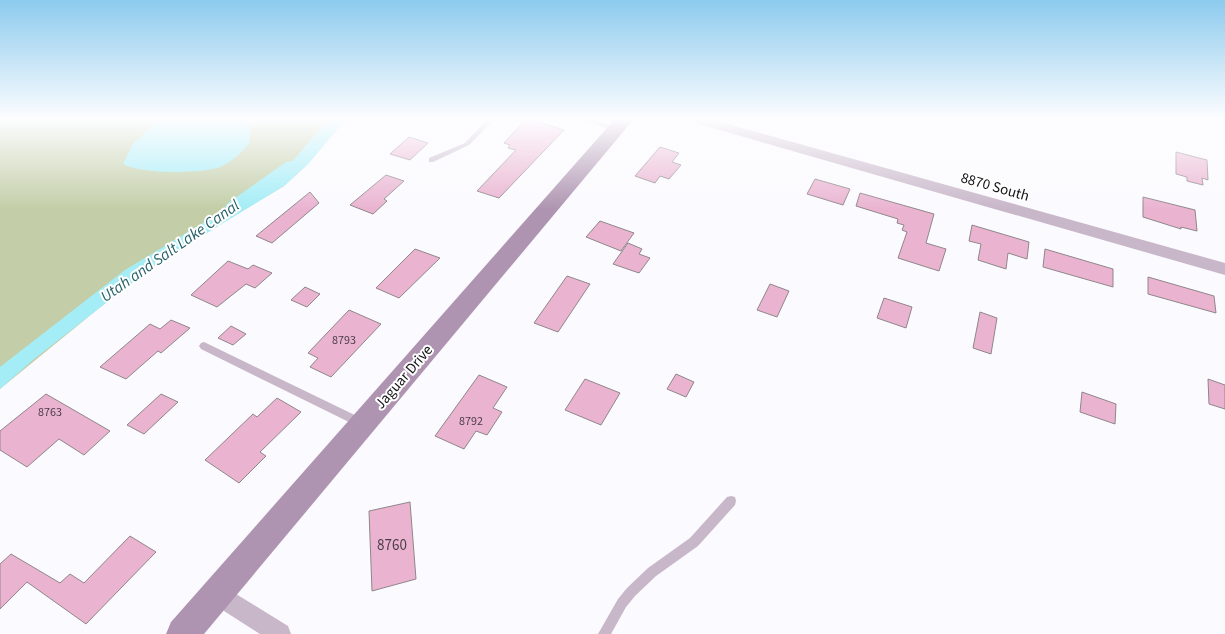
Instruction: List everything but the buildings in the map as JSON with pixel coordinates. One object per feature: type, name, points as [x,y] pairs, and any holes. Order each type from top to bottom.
[{"type":"main road","name":"Jaguar Drive","points":[[183,634],[600,150]]},
{"type":"street","name":"8870 South","points":[[803,150],[1225,269]]},
{"type":"street","points":[[218,594],[280,634]]},
{"type":"lane","points":[[431,160],[454,150]]},
{"type":"lane","points":[[204,346],[363,425]]},
{"type":"lane","points":[[604,634],[631,592],[652,572],[694,542],[730,501]]},
{"type":"green space","points":[[0,150],[320,150],[308,164],[284,186],[169,255],[98,309],[0,389]]},
{"type":"water","points":[[130,150],[243,150],[220,167],[199,171],[143,170],[123,164]]},
{"type":"water","points":[[303,150],[320,150],[308,164],[284,186],[153,266],[33,360],[0,389],[0,367],[125,270],[269,183]]},
{"type":"waterway","name":"Utah and Salt Lake Canal","points":[[234,207],[292,166]]}]
